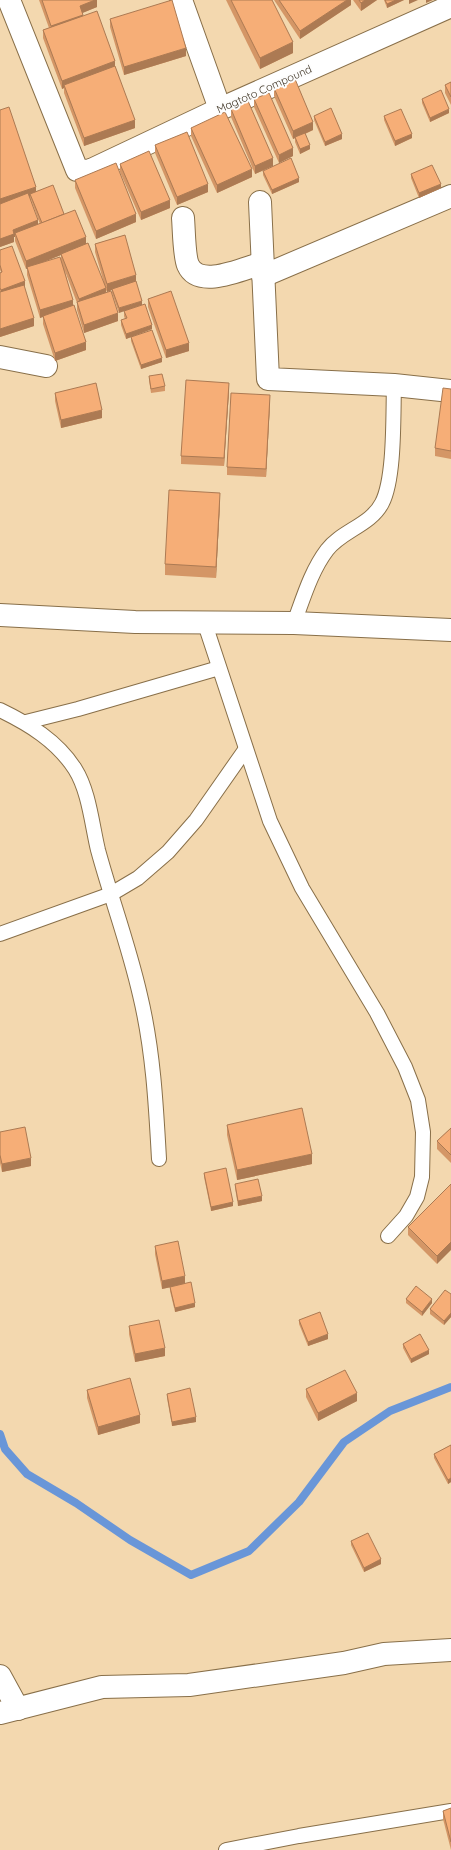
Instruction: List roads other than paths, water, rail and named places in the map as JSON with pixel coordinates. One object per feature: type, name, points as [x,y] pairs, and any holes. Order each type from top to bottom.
[{"type":"street","name":"Magtoto Compound","points":[[9,0],[77,170],[89,171],[220,109],[451,6]]},
{"type":"street","points":[[181,0],[220,109]]},
{"type":"street","points":[[183,218],[188,266],[196,274],[207,278],[263,269],[451,196]]},
{"type":"street","points":[[260,202],[268,379],[394,385],[451,391]]},
{"type":"street","points":[[0,357],[46,366]]},
{"type":"street","points":[[2,615],[135,622],[204,621],[294,623],[451,630]]},
{"type":"street","points":[[0,1676],[9,1711],[102,1687],[189,1685],[344,1663],[384,1654],[451,1650]]},
{"type":"lane","points":[[294,623],[314,571],[327,550],[345,534],[368,519],[382,504],[388,484],[394,385]]},
{"type":"lane","points":[[204,621],[245,750],[270,821],[302,888],[378,1013],[405,1067],[418,1100],[423,1132],[424,1156],[422,1177],[417,1197],[406,1216],[388,1236]]},
{"type":"lane","points":[[26,722],[78,709],[218,668]]},
{"type":"lane","points":[[0,710],[26,722],[61,749],[76,770],[86,799],[140,995],[155,1077],[159,1159]]},
{"type":"lane","points":[[0,934],[111,894],[138,878],[168,852],[196,820],[245,750]]},
{"type":"lane","points":[[226,1850],[299,1836],[451,1811]]},
{"type":"waterway","points":[[0,1434],[5,1449],[27,1474],[76,1503],[130,1540],[191,1575],[249,1551],[299,1502],[344,1442],[390,1411],[451,1387]]}]
